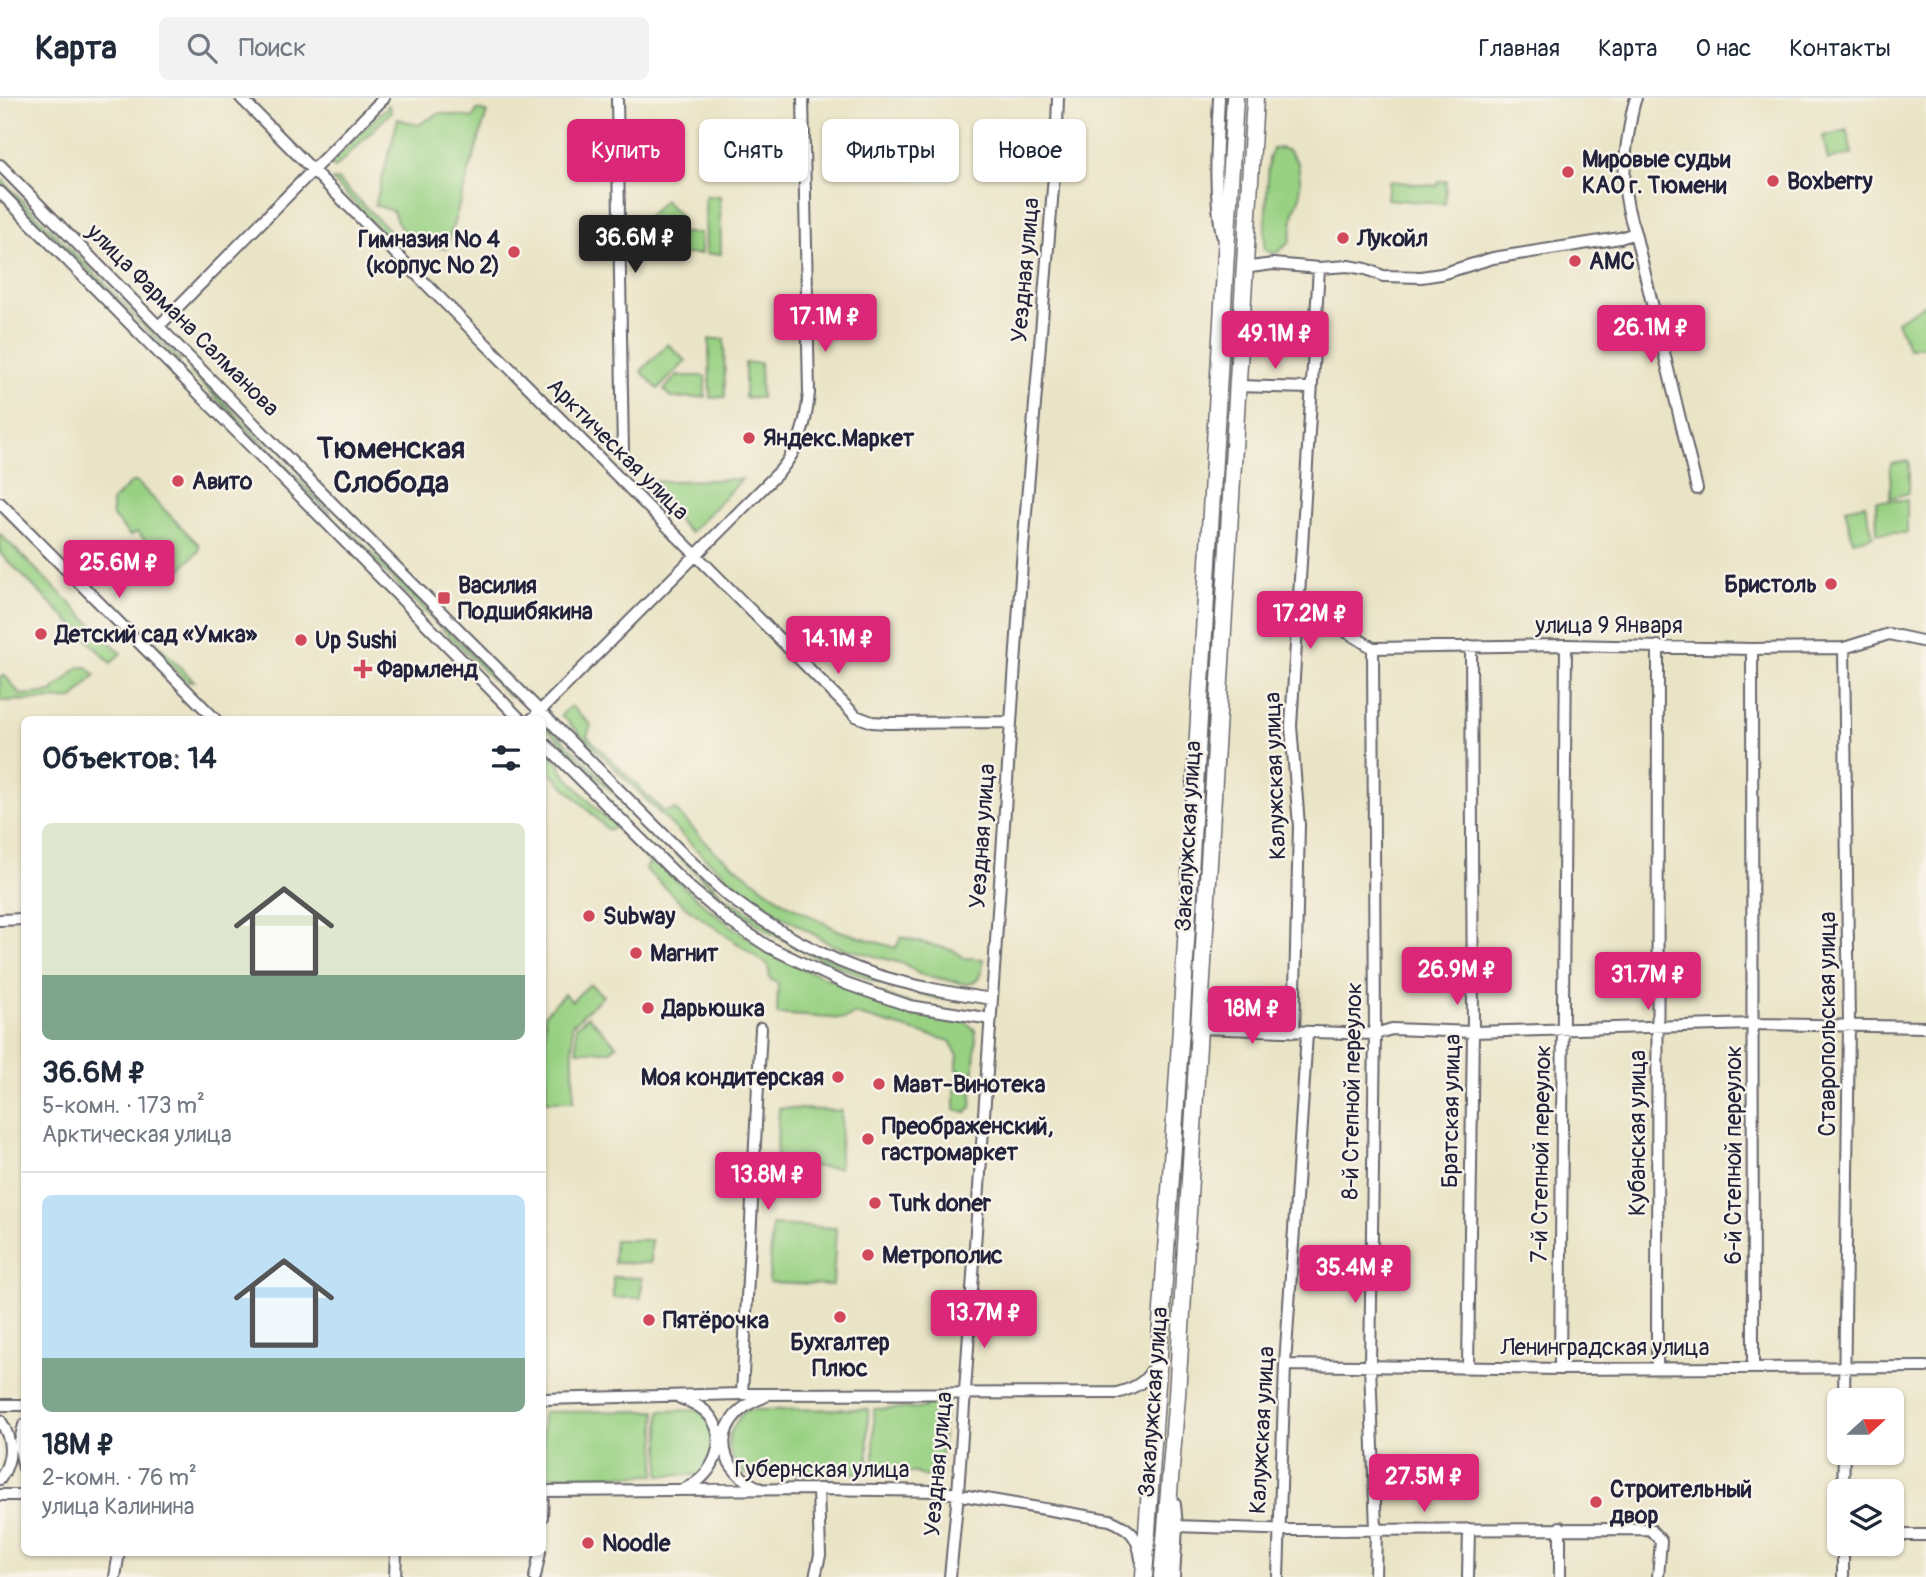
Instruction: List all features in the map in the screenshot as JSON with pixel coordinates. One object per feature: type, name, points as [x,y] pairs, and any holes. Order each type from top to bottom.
[{"type":"highway","points":[[1144,1577],[1161,1348],[1234,98]]},
{"type":"highway","name":"Закалужская улица","points":[[1162,1577],[1199,1028],[1255,98]]},
{"type":"main road","points":[[1170,1475],[1175,1526],[1172,1577]]},
{"type":"street","name":"Арктическая улица","points":[[241,98],[856,716],[863,720],[888,723],[1011,722]]},
{"type":"street","points":[[159,326],[384,98]]},
{"type":"street","name":"Арктическая улица","points":[[617,98],[624,453]]},
{"type":"street","points":[[535,716],[696,557],[793,456],[801,440],[807,419],[809,361],[803,98]]},
{"type":"street","name":"Уездная улица","points":[[950,1577],[1023,548],[1056,152],[1058,98]]},
{"type":"street","points":[[1219,98],[1217,210],[1226,254]]},
{"type":"street","points":[[1636,98],[1625,153],[1623,178],[1626,205],[1697,489]]},
{"type":"street","name":"улица Фармана Салманова","points":[[0,165],[335,506],[684,855],[727,894],[772,925],[835,958],[875,975],[992,999]]},
{"type":"street","name":"улица Фармана Салманова","points":[[0,192],[517,716]]},
{"type":"street","points":[[1244,268],[1273,264],[1319,268],[1348,266],[1383,276],[1421,277],[1441,274],[1493,258],[1620,238],[1635,233]]},
{"type":"street","name":"Калужская улица","points":[[1294,1032],[1299,824],[1291,726],[1319,268]]},
{"type":"street","points":[[1241,323],[1315,323]]},
{"type":"street","points":[[1238,386],[1311,387]]},
{"type":"street","points":[[0,503],[212,716]]},
{"type":"street","points":[[322,518],[334,521],[339,513],[335,506]]},
{"type":"street","points":[[345,541],[342,529],[350,525],[358,528]]},
{"type":"street","points":[[1296,615],[1342,629],[1373,648]]},
{"type":"street","name":"улица 9 Января","points":[[1373,648],[1566,645],[1844,648],[1889,634],[1926,642]]},
{"type":"street","name":"7-й Степной переулок","points":[[1560,1369],[1566,645]]},
{"type":"street","name":"Братская улица","points":[[1468,1367],[1473,1032],[1471,646]]},
{"type":"street","name":"Кубанская улица","points":[[1657,1368],[1658,646]]},
{"type":"street","name":"8-й Степной переулок","points":[[1373,648],[1375,1034],[1370,1365],[1376,1530],[1375,1577]]},
{"type":"street","name":"Ставропольская улица","points":[[1844,648],[1849,1024],[1844,1388]]},
{"type":"street","name":"6-й Степной переулок","points":[[1752,649],[1753,1367]]},
{"type":"street","points":[[546,745],[688,886],[732,923],[769,947],[846,985],[910,1006],[991,1019]]},
{"type":"street","points":[[0,920],[21,919]]},
{"type":"street","points":[[1199,1028],[1307,1034],[1375,1034],[1392,1029],[1473,1032],[1754,1024],[1926,1027]]},
{"type":"street","points":[[741,1394],[761,1028]]},
{"type":"street","name":"Калужская улица","points":[[1278,1577],[1285,1365],[1307,1034]]},
{"type":"street","points":[[546,1399],[741,1394],[1117,1393],[1131,1390],[1142,1383],[1151,1373],[1161,1348]]},
{"type":"street","name":"Ленинградская улица","points":[[1285,1365],[1560,1369],[1926,1367]]},
{"type":"street","points":[[762,1490],[745,1482],[732,1470],[726,1456],[724,1439],[729,1423],[740,1409],[770,1395]]},
{"type":"street","points":[[676,1396],[695,1403],[706,1412],[715,1425],[718,1438],[718,1451],[713,1466],[695,1484],[680,1491]]},
{"type":"street","points":[[0,1405],[21,1405]]},
{"type":"street","points":[[0,1420],[10,1449],[9,1462],[0,1479]]},
{"type":"street","points":[[815,1577],[820,1555],[818,1489]]},
{"type":"street","name":"Губернская улица","points":[[546,1491],[818,1489],[958,1493],[1097,1518],[1126,1527],[1135,1536],[1144,1577]]},
{"type":"street","points":[[0,1495],[21,1495]]},
{"type":"street","points":[[1175,1526],[1278,1530],[1560,1527],[1650,1529],[1661,1541],[1658,1577]]},
{"type":"street","points":[[1560,1527],[1560,1577]]},
{"type":"street","points":[[1468,1577],[1469,1529]]},
{"type":"street","points":[[1904,1535],[1926,1535]]},
{"type":"street","points":[[116,1577],[119,1556]]},
{"type":"street","points":[[395,1577],[396,1556]]},
{"type":"street","points":[[535,1577],[539,1556]]},
{"type":"street","points":[[1843,1556],[1843,1577]]},
{"type":"green space","points":[[389,105],[391,112],[335,168],[329,164]]},
{"type":"green space","points":[[477,110],[487,112],[446,249],[412,238],[401,228],[393,211],[375,205],[398,119],[418,125],[440,113],[473,118]]},
{"type":"green space","points":[[1847,130],[1852,154],[1828,160],[1823,136]]},
{"type":"green space","points":[[1273,149],[1289,151],[1298,163],[1300,197],[1294,211],[1290,242],[1278,252],[1271,253],[1264,249],[1269,158]]},
{"type":"green space","points":[[0,178],[181,360],[178,362],[0,183]]},
{"type":"green space","points":[[332,180],[338,180],[400,241],[393,243]]},
{"type":"green space","points":[[1389,181],[1436,186],[1440,181],[1446,181],[1445,204],[1387,199]]},
{"type":"green space","points":[[705,196],[720,196],[721,254],[706,254]]},
{"type":"green space","points":[[664,200],[682,218],[655,246],[637,228]]},
{"type":"green space","points":[[672,233],[700,233],[701,254],[667,254],[660,246]]},
{"type":"green space","points":[[1926,303],[1926,346],[1908,348],[1897,321]]},
{"type":"green space","points":[[709,339],[724,339],[725,397],[710,398]]},
{"type":"green space","points":[[668,344],[686,361],[658,389],[641,371]]},
{"type":"green space","points":[[745,363],[760,363],[761,398],[745,398]]},
{"type":"green space","points":[[193,370],[331,513],[328,513],[190,372]]},
{"type":"green space","points":[[676,376],[705,376],[705,397],[671,398],[664,390]]},
{"type":"green space","points":[[1909,461],[1909,493],[1890,498],[1891,464]]},
{"type":"green space","points":[[742,479],[690,533],[642,482]]},
{"type":"green space","points":[[132,482],[137,482],[199,545],[199,551],[178,572],[137,532],[130,536],[112,515],[112,501]]},
{"type":"green space","points":[[1907,500],[1907,533],[1877,533],[1876,501]]},
{"type":"green space","points":[[1865,504],[1873,536],[1853,541],[1845,508]]},
{"type":"green space","points":[[349,532],[512,694],[510,697],[349,536]]},
{"type":"green space","points":[[0,534],[121,653],[111,663],[0,553]]},
{"type":"green space","points":[[126,613],[194,681],[186,681],[124,620]]},
{"type":"green space","points":[[79,667],[87,667],[95,675],[73,699],[0,701],[0,676],[5,676],[21,695],[52,692]]},
{"type":"green space","points":[[571,706],[591,725],[587,736],[664,812],[675,809],[713,850],[785,903],[840,931],[896,948],[901,937],[955,951],[964,958],[983,959],[980,976],[975,982],[966,984],[919,974],[905,964],[832,945],[777,913],[703,856],[561,715]]},
{"type":"green space","points":[[550,727],[725,897],[818,954],[942,995],[941,999],[874,981],[818,958],[770,933],[723,899],[547,729]]},
{"type":"green space","points":[[546,751],[603,816],[620,826],[714,913],[766,949],[794,965],[824,977],[966,1022],[975,1030],[976,1039],[971,1108],[966,1113],[955,1110],[955,1080],[959,1080],[959,1069],[956,1069],[958,1056],[950,1041],[854,1014],[845,1019],[777,1014],[778,983],[770,979],[768,965],[686,907],[645,869],[650,863],[615,828],[608,830],[546,768]]},
{"type":"green space","points":[[590,984],[603,996],[572,1025],[574,1101],[546,1101],[546,1013],[564,994],[572,1001]]},
{"type":"green space","points":[[588,1016],[616,1045],[611,1051],[577,1051],[576,1027]]},
{"type":"green space","points":[[779,1108],[842,1111],[839,1168],[776,1165]]},
{"type":"green space","points":[[772,1225],[836,1228],[833,1285],[769,1282]]},
{"type":"green space","points":[[614,1240],[651,1240],[651,1263],[614,1263]]},
{"type":"green space","points":[[613,1277],[642,1278],[641,1298],[613,1298]]},
{"type":"green space","points":[[932,1399],[939,1400],[945,1409],[939,1477],[926,1477],[915,1473],[874,1473],[874,1409],[924,1408]]},
{"type":"green space","points":[[868,1409],[868,1473],[745,1474],[729,1450],[730,1434],[746,1410]]},
{"type":"green space","points":[[699,1410],[713,1434],[714,1448],[709,1464],[699,1475],[660,1475],[660,1411]]},
{"type":"green space","points":[[656,1411],[656,1475],[546,1476],[546,1412]]},
{"type":"place","name":"Мировые судьи КАО г. Тюмени","points":[[1568,172]]},
{"type":"place","name":"Boxberry","points":[[1773,181]]},
{"type":"place","name":"Лукойл","points":[[1343,238]]},
{"type":"place","name":"Гимназия № 4 (корпус № 2)","points":[[514,252]]},
{"type":"place","name":"АМС","points":[[1575,261]]},
{"type":"place","name":"Яндекс.Маркет","points":[[749,438]]},
{"type":"place","name":"Авито","points":[[178,481]]},
{"type":"place","name":"Бристоль","points":[[1831,584]]},
{"type":"place","name":"Василия Подшибякина","points":[[444,598]]},
{"type":"place","name":"Детский сад «Умка»","points":[[41,634]]},
{"type":"place","name":"Up Sushi","points":[[301,640]]},
{"type":"place","name":"Фармленд","points":[[363,669]]},
{"type":"place","name":"Subway","points":[[589,916]]},
{"type":"place","name":"Магнит","points":[[636,953]]},
{"type":"place","name":"Дарьюшка","points":[[648,1008]]},
{"type":"place","name":"Моя кондитерская","points":[[838,1077]]},
{"type":"place","name":"Мавт-Винотека","points":[[879,1084]]},
{"type":"place","name":"Преображенский, гастромаркет","points":[[868,1139]]},
{"type":"place","name":"Turk doner","points":[[875,1203]]},
{"type":"place","name":"Метрополис","points":[[868,1255]]},
{"type":"place","name":"Бухгалтер Плюс","points":[[840,1317]]},
{"type":"place","name":"Пятёрочка","points":[[649,1320]]},
{"type":"place","name":"Строительный двор","points":[[1596,1502]]},
{"type":"place","name":"Noodle","points":[[588,1543]]},
{"type":"district","name":"Тюменская Слобода","points":[[391,465]]}]
